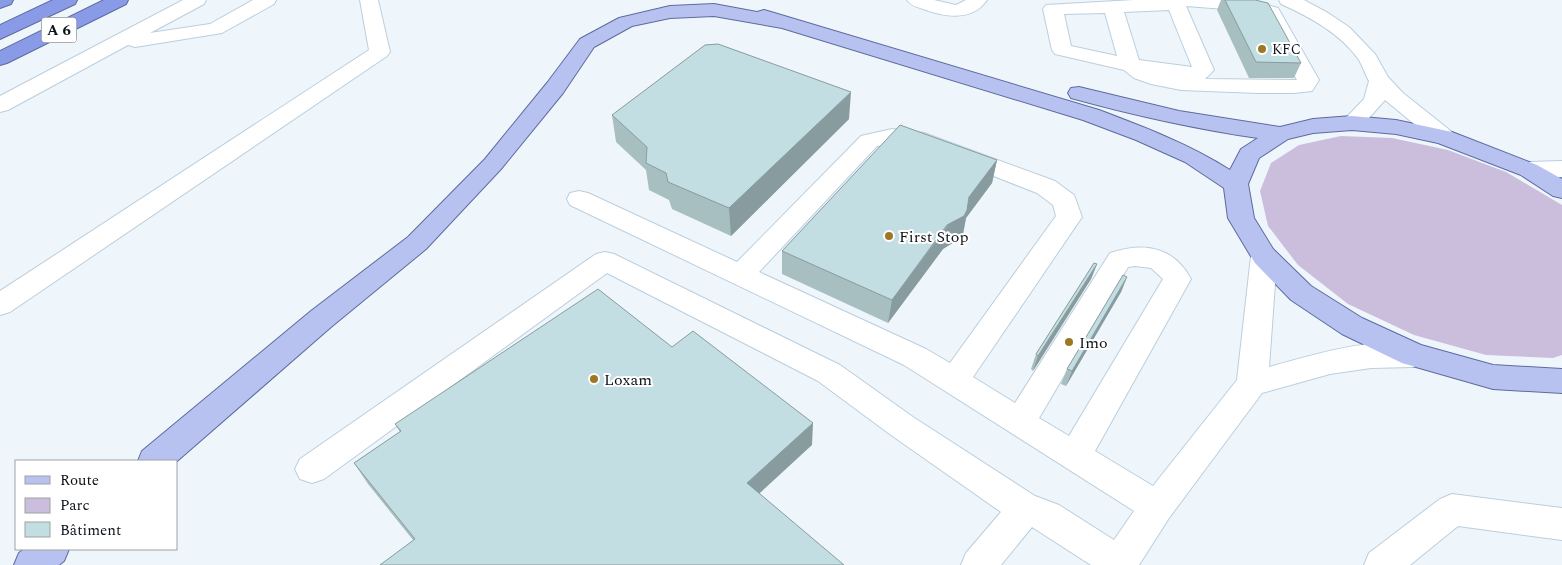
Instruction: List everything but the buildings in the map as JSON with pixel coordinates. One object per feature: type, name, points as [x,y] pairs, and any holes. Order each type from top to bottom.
[{"type":"highway","points":[[0,2],[4,0]]},
{"type":"highway","name":"A 6","points":[[0,33],[68,0]]},
{"type":"highway","name":"A 6","points":[[0,59],[119,0]]},
{"type":"main road","points":[[720,0],[781,22],[1091,115],[1144,135],[1193,157],[1236,184]]},
{"type":"main road","points":[[762,0],[1129,107],[1213,125],[1280,134]]},
{"type":"main road","points":[[155,460],[321,319],[417,243],[493,164],[555,88],[587,43],[626,22],[670,12],[714,10],[781,22]]},
{"type":"main road","points":[[1562,190],[1528,170],[1444,137],[1396,127],[1352,123],[1313,126],[1280,134],[1249,154],[1236,184],[1241,218],[1264,256],[1301,293],[1345,322],[1414,355],[1493,377],[1562,382]]},
{"type":"main road","points":[[32,565],[50,550]]},
{"type":"street","points":[[0,105],[197,0]]},
{"type":"street","points":[[116,44],[215,29],[267,0]]},
{"type":"street","points":[[0,305],[380,52],[369,0]]},
{"type":"street","points":[[916,0],[952,11],[969,9],[978,0]]},
{"type":"street","points":[[1288,0],[1317,14],[1348,36],[1368,59],[1380,81],[1403,105],[1444,137]]},
{"type":"street","points":[[1113,7],[1131,66],[1141,74],[1160,81],[1211,86],[1294,87],[1304,86],[1308,80],[1271,12],[1262,8],[1248,6],[1176,1],[1053,10],[1062,50],[1131,66],[1164,72],[1200,74],[1204,70],[1176,1]]},
{"type":"street","points":[[1352,123],[1374,101],[1380,81]]},
{"type":"street","points":[[740,276],[869,141],[882,136],[900,135],[916,138],[1046,187],[1065,201],[1069,217],[954,381]]},
{"type":"street","points":[[1528,170],[1562,169]]},
{"type":"street","points":[[579,199],[740,276],[915,356],[1157,508]]},
{"type":"street","points":[[1020,422],[1119,260],[1140,256],[1165,265],[1177,279],[1075,456]]},
{"type":"street","points":[[312,469],[604,261],[829,373],[902,426],[1025,509],[1047,516],[1118,564],[1157,508],[1252,384],[1264,256]]},
{"type":"street","points":[[1252,384],[1330,362],[1371,356],[1414,355]]},
{"type":"street","points":[[979,565],[1025,509]]},
{"type":"street","points":[[1382,565],[1452,510],[1562,524]]},
{"type":"green space","points":[[1341,136],[1392,138],[1448,150],[1506,172],[1562,205],[1562,355],[1553,358],[1486,355],[1414,335],[1348,304],[1298,265],[1268,226],[1260,191],[1271,163],[1299,145]]},
{"type":"place","name":"KFC","points":[[1262,49]]},
{"type":"place","name":"First Stop","points":[[889,236]]},
{"type":"place","name":"Imo","points":[[1069,342]]},
{"type":"place","name":"Loxam","points":[[594,379]]}]
